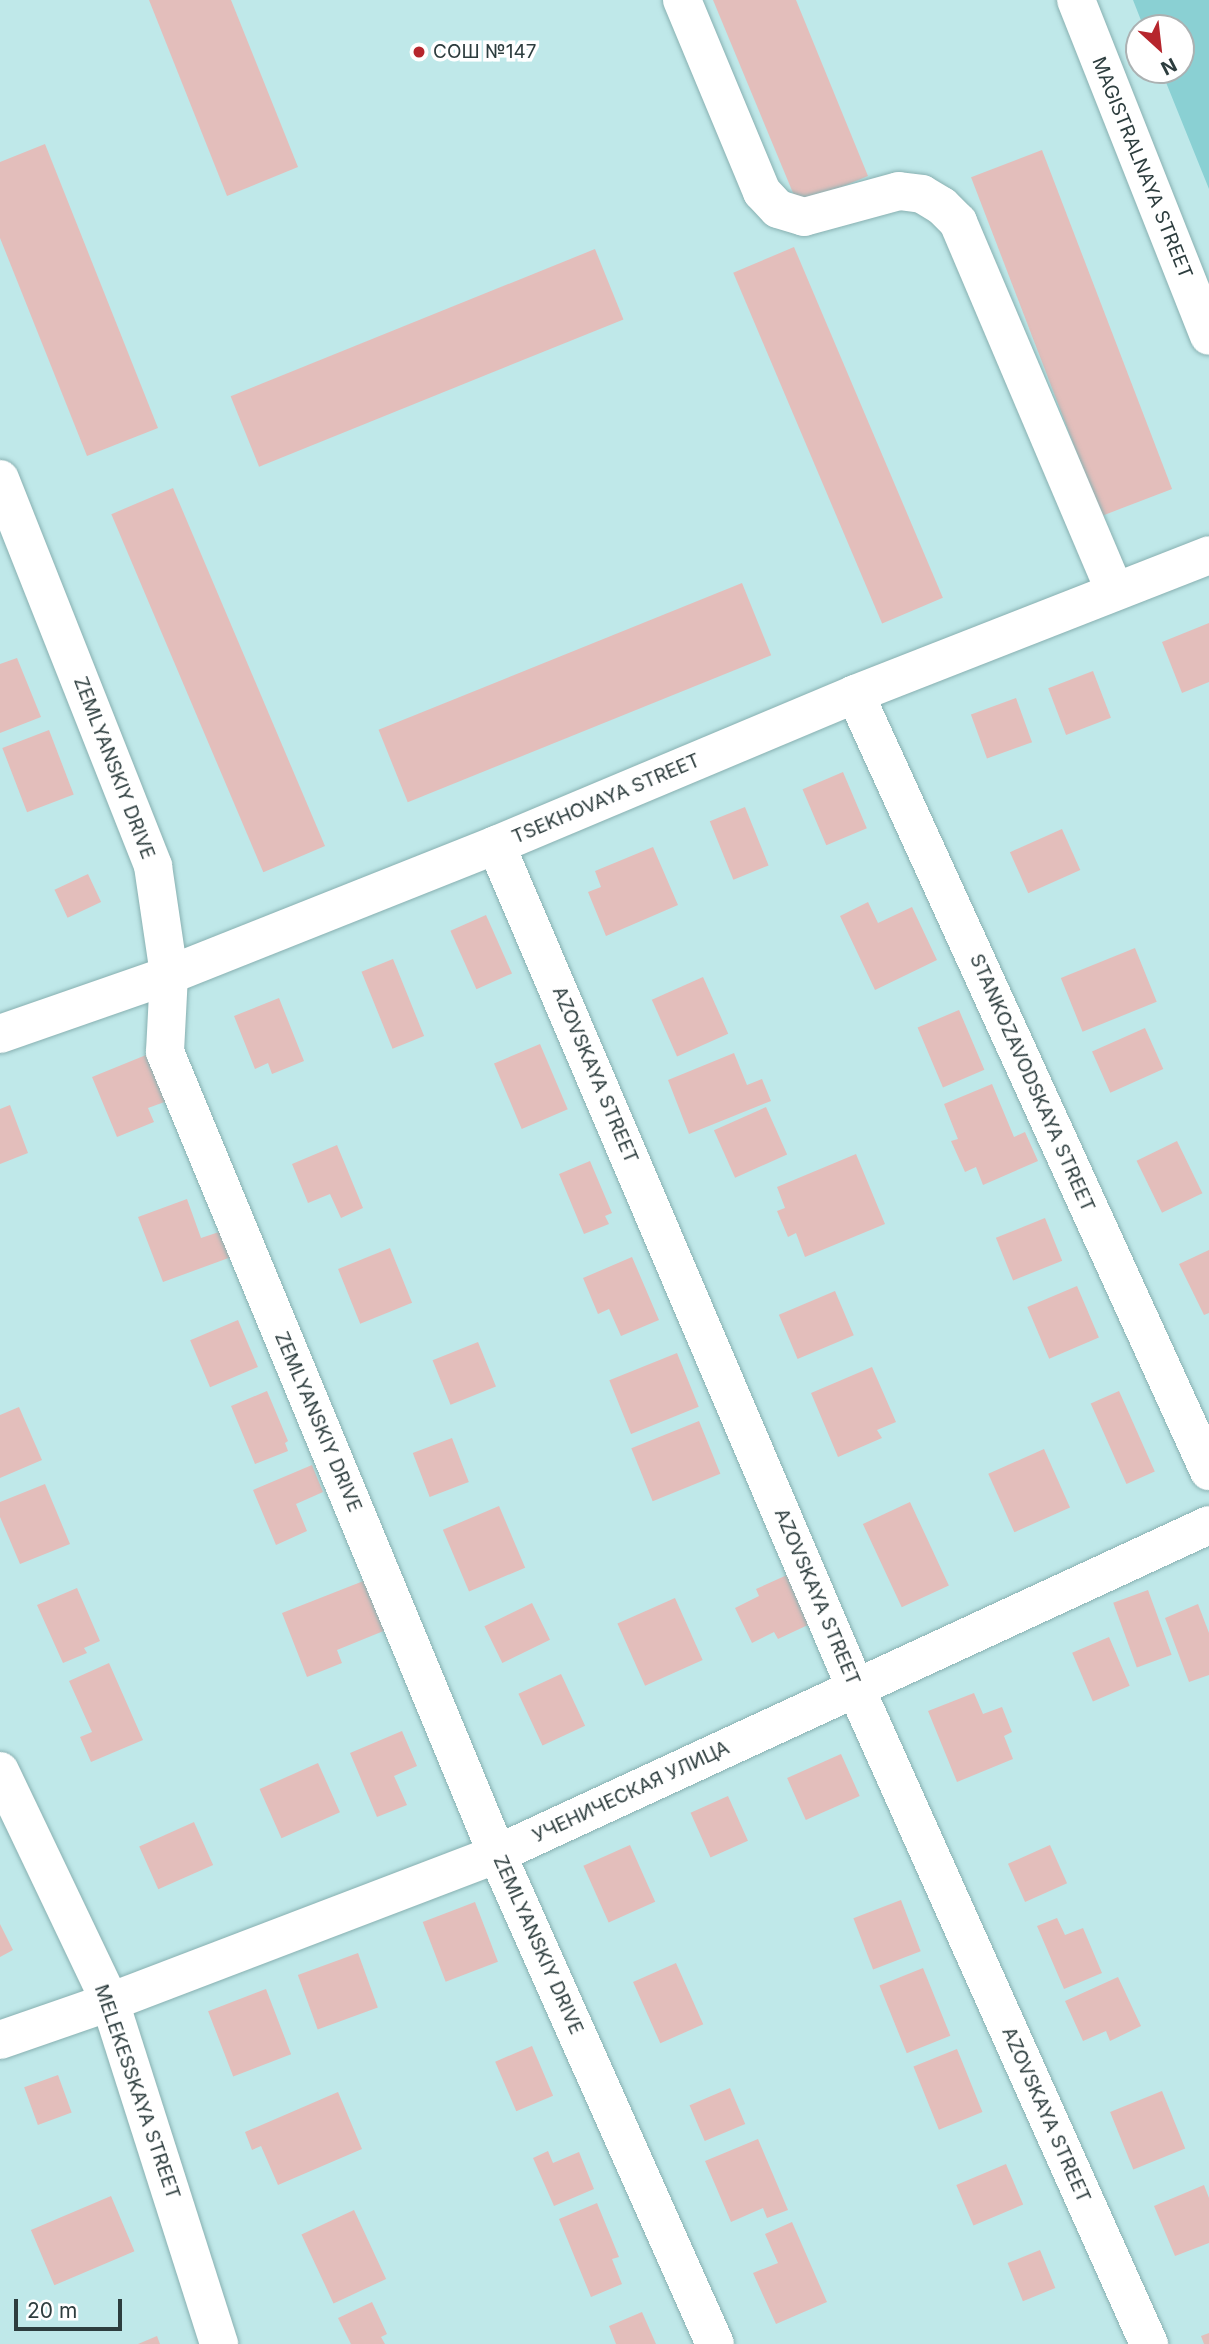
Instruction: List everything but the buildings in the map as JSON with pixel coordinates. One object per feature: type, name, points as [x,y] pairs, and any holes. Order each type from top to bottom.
[{"type":"street","points":[[682,0],[762,192],[778,209],[804,217],[899,191],[922,194],[942,206],[958,222],[1114,590]]},
{"type":"street","name":"MAGISTRALNAYA STREET","points":[[1076,0],[1209,336]]},
{"type":"street","name":"ZEMLYANSKIY DRIVE","points":[[0,479],[153,866],[169,975],[164,1052],[497,1854],[715,2344]]},
{"type":"street","name":"TSEKHOVAYA STREET","points":[[0,1034],[169,975],[496,845],[855,694],[1114,590],[1209,555]]},
{"type":"street","name":"STANKOZAVODSKAYA STREET","points":[[855,694],[1209,1471]]},
{"type":"street","name":"AZOVSKAYA STREET","points":[[496,845],[856,1689],[1149,2344]]},
{"type":"street","name":"УЧЕНИЧЕСКАЯ УЛИЦА","points":[[0,2040],[110,2002],[497,1854],[1209,1525]]},
{"type":"street","name":"MELEKESSKAYA STREET","points":[[0,1771],[110,2002],[219,2344]]},
{"type":"shaded area","points":[[1133,0],[1209,0],[1209,189],[1167,84],[1195,84],[1195,14],[1138,14]]},
{"type":"place","name":"СОШ №147","points":[[419,52]]}]
